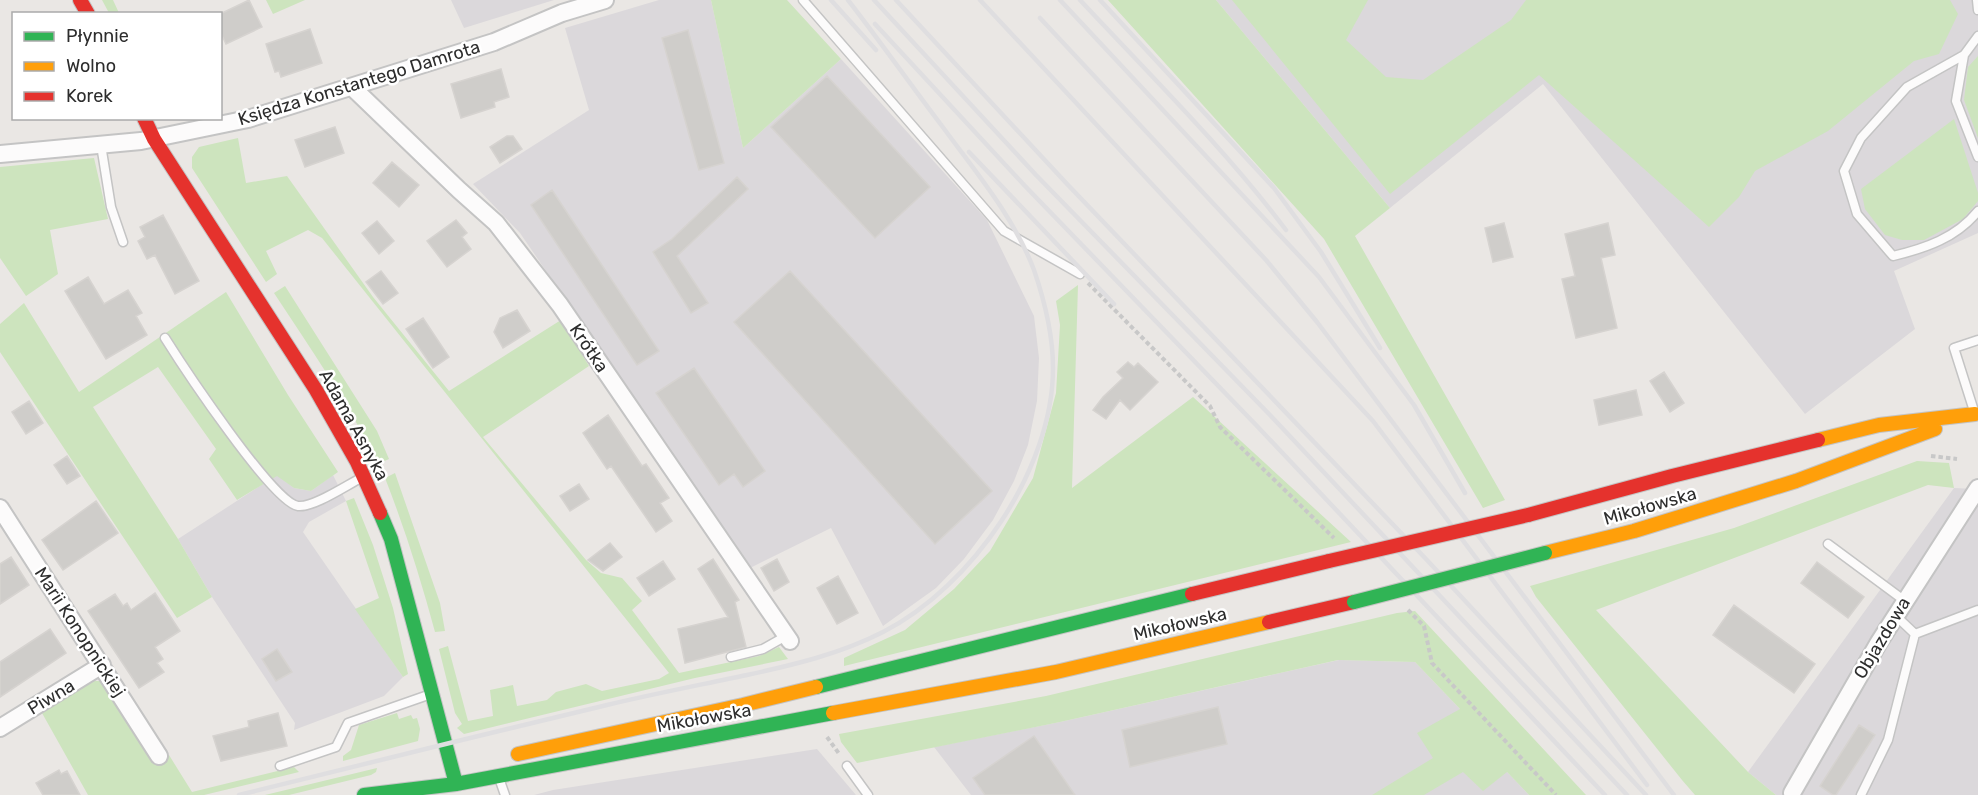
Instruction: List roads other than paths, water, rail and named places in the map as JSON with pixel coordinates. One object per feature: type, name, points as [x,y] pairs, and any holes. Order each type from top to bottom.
[{"type":"main road","name":"Adama Asnyka","points":[[145,120],[154,139],[316,390],[364,476],[391,540],[432,694],[447,769],[456,784]]},
{"type":"main road","name":"Mikołowska","points":[[499,758],[743,705],[1073,622],[1528,515],[1672,476],[1879,425],[1977,416]]},
{"type":"main road","name":"Mikołowska","points":[[369,794],[456,784],[625,750],[1056,672],[1354,602],[1634,531],[1796,481],[1977,416]]},
{"type":"main road","name":"Mikołowska","points":[[369,794],[391,782],[447,769]]},
{"type":"street","name":"Księdza Konstantego Damrota","points":[[0,154],[154,139],[248,119],[494,42],[562,13],[605,0]]},
{"type":"street","name":"Krótka","points":[[352,87],[496,223],[560,305],[788,638]]},
{"type":"street","name":"Objazdowa","points":[[1792,793],[1900,608],[1978,488]]},
{"type":"street","name":"Marii Konopnickiej","points":[[0,508],[159,756]]},
{"type":"street","name":"Piwna","points":[[0,728],[102,665]]},
{"type":"lane","points":[[803,0],[1004,231],[1080,274]]},
{"type":"lane","points":[[1977,0],[1978,10]]},
{"type":"lane","points":[[1978,36],[1964,55],[1907,87],[1861,138],[1844,171],[1857,214],[1893,255],[1928,247],[1967,224],[1978,211]]},
{"type":"lane","points":[[1964,55],[1956,100],[1978,158]]},
{"type":"lane","points":[[101,145],[111,207],[123,242]]},
{"type":"lane","points":[[165,338],[210,408],[289,503],[295,506],[308,506],[364,476]]},
{"type":"lane","points":[[1977,416],[1954,348],[1978,340]]},
{"type":"lane","points":[[1828,544],[1900,608],[1916,634],[1888,740],[1861,795]]},
{"type":"lane","points":[[1916,634],[1978,610]]},
{"type":"lane","points":[[731,657],[763,649],[788,638]]},
{"type":"lane","points":[[280,766],[336,747],[348,723],[432,694]]},
{"type":"lane","points":[[847,766],[868,795]]},
{"type":"lane","points":[[498,776],[505,795]]},
{"type":"railway","points":[[831,0],[876,50]]},
{"type":"railway","points":[[239,795],[607,705],[782,667],[833,653],[867,640],[916,612],[947,586],[976,555],[1001,521],[1023,484],[1039,446],[1049,406],[1053,368],[1052,343],[1045,306],[1026,250],[1005,213],[848,0]]},
{"type":"railway","points":[[874,0],[1036,175],[1270,415],[1627,795]]},
{"type":"railway","points":[[896,0],[1068,185],[1426,559],[1646,795]]},
{"type":"railway","points":[[980,0],[1373,421],[1647,785]]},
{"type":"railway","points":[[1060,0],[1319,277],[1414,405],[1465,493]]},
{"type":"railway","points":[[1080,0],[1238,170],[1286,230]]},
{"type":"railway","points":[[1100,0],[1274,188],[1321,252],[1380,348]]},
{"type":"railway","points":[[1040,18],[1266,260],[1317,322],[1674,795]]},
{"type":"railway","points":[[875,24],[1025,186],[1257,426],[1605,795]]},
{"type":"railway","points":[[969,152],[1114,304]]}]
